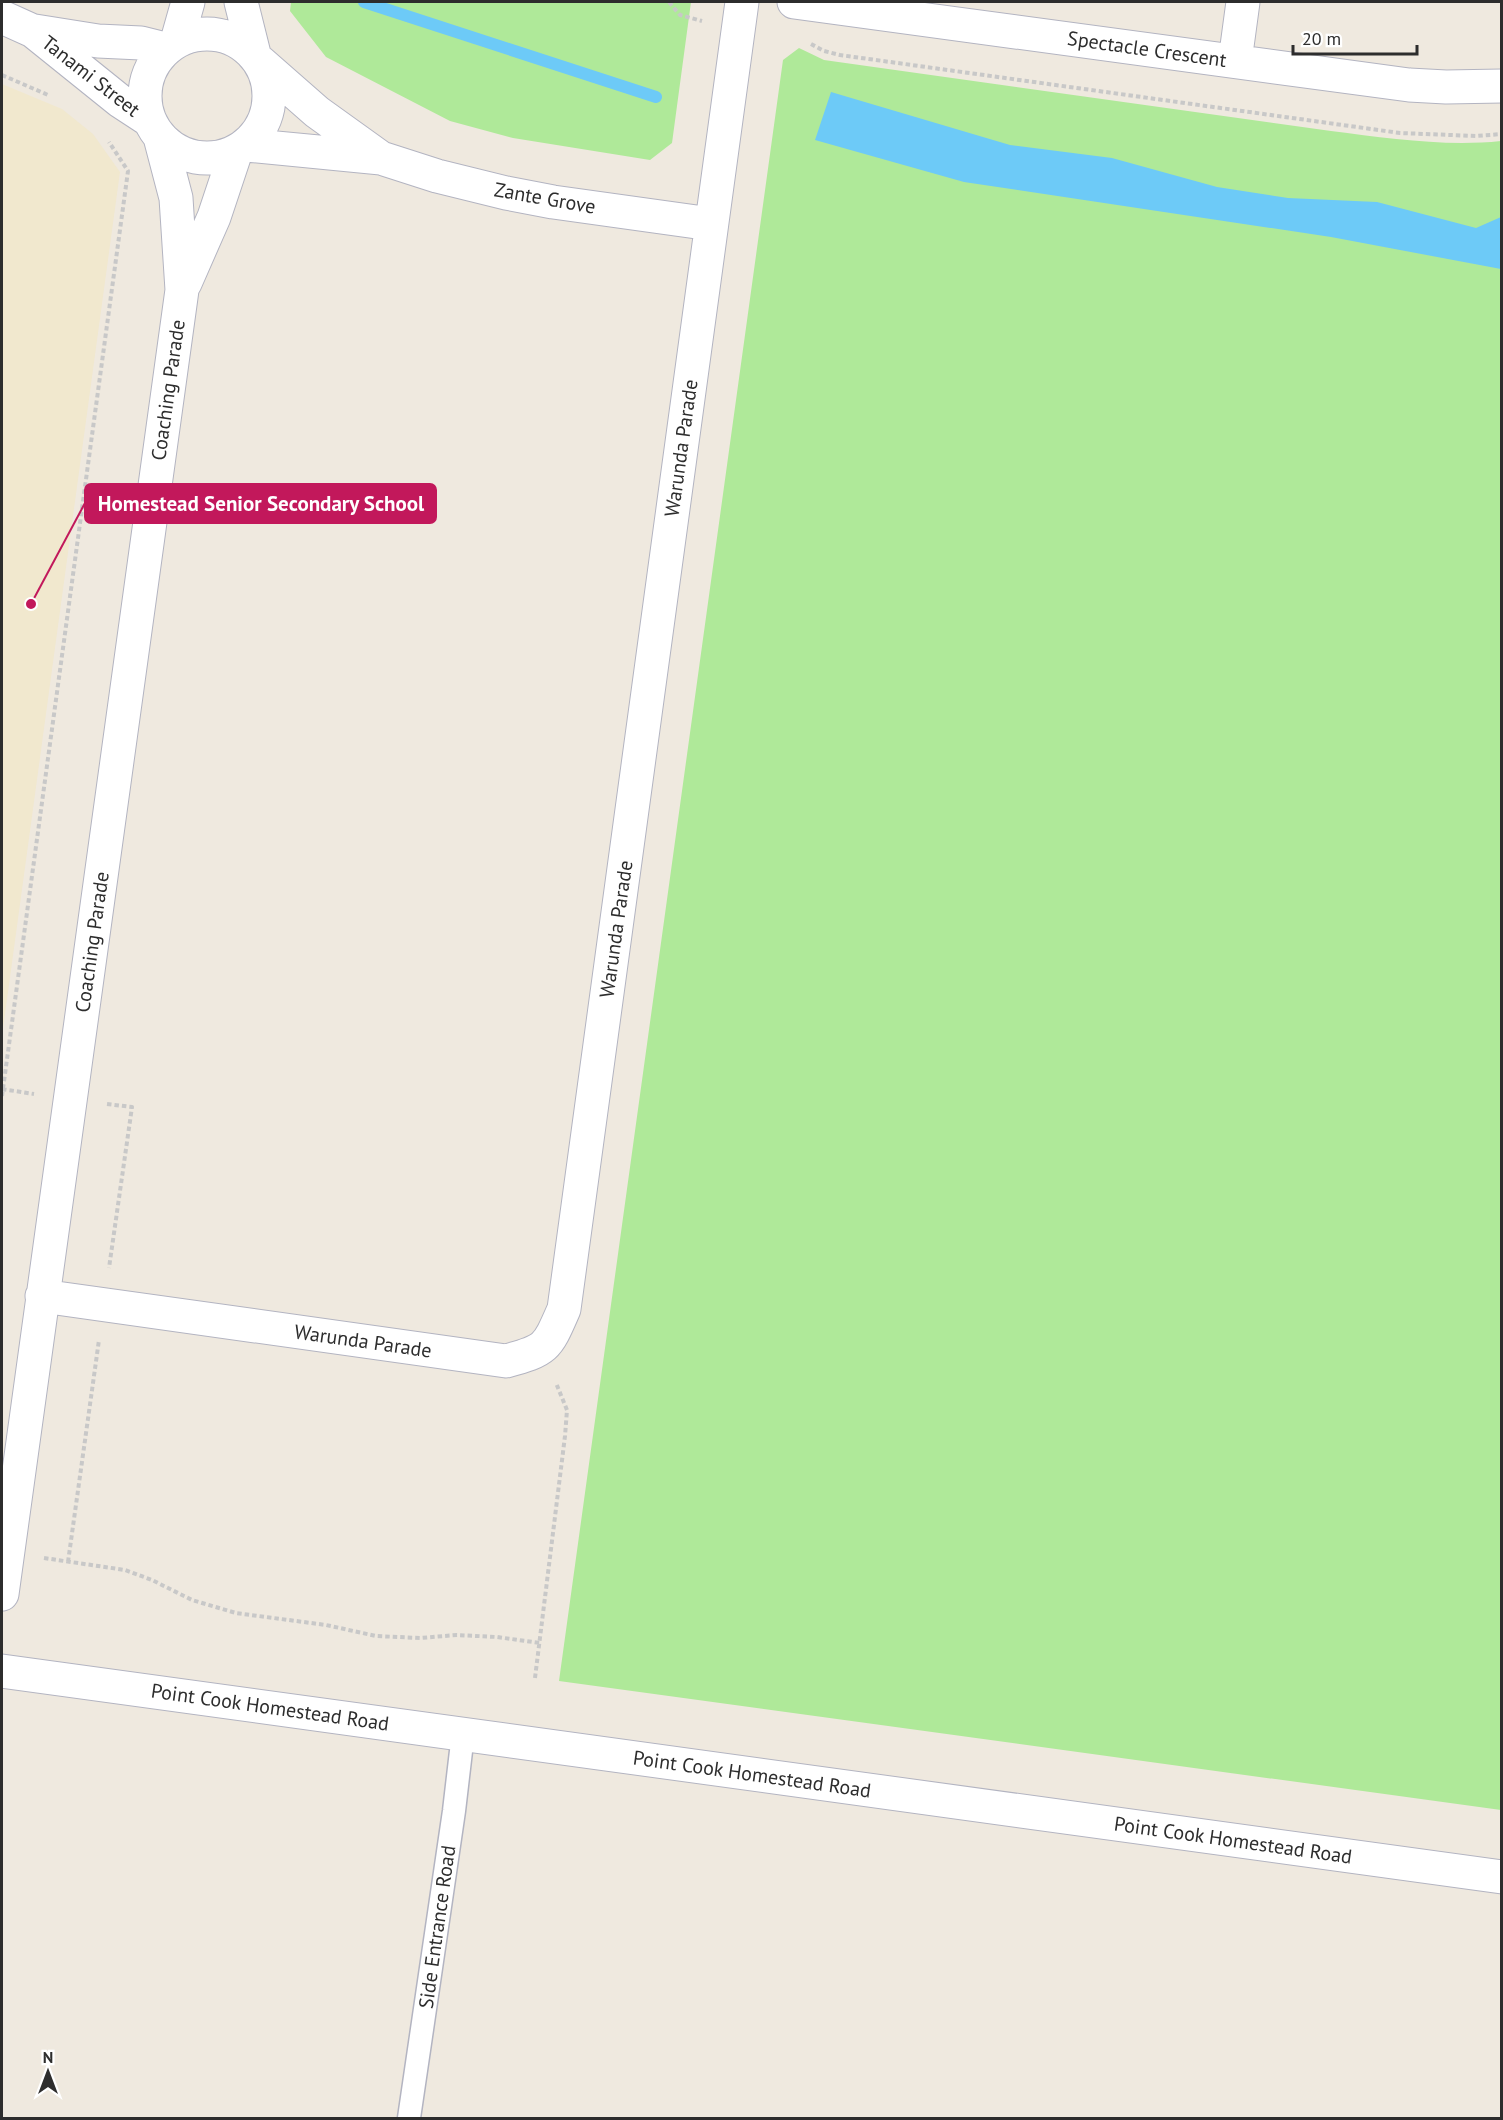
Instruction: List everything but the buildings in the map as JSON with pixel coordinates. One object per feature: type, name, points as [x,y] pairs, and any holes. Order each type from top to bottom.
[{"type":"street","points":[[171,45],[188,2]]},
{"type":"street","points":[[241,2],[257,58],[267,79],[270,97],[266,115],[258,132],[241,148],[216,158],[195,157],[176,150],[154,128],[144,101],[145,82],[153,63],[171,45],[193,34],[209,33],[226,36],[241,44],[257,58]]},
{"type":"street","name":"Spectacle Crescent","points":[[794,2],[1408,85],[1502,86]]},
{"type":"street","points":[[1235,61],[1243,2]]},
{"type":"street","name":"Warunda Parade","points":[[42,1296],[506,1361],[537,1353],[552,1337],[564,1309],[740,14]]},
{"type":"street","name":"Tanami Street","points":[[2,18],[33,31],[98,41],[171,45]]},
{"type":"street","name":"Tanami Street","points":[[33,31],[154,128]]},
{"type":"street","name":"Zante Grove","points":[[257,58],[317,112],[381,158]]},
{"type":"street","name":"Coaching Parade","points":[[2,1594],[182,290],[176,198],[154,128]]},
{"type":"street","name":"Zante Grove","points":[[241,148],[381,158],[437,176],[506,193],[711,224]]},
{"type":"street","name":"Coaching Parade","points":[[182,290],[214,218],[241,148]]},
{"type":"street","name":"Point Cook Homestead Road","points":[[2,1671],[1502,1877]]},
{"type":"lane","name":"Side Entrance Road","points":[[410,2118],[453,1823],[463,1734]]},
{"type":"path","points":[[669,2],[680,15],[693,20],[740,14]]},
{"type":"path","points":[[806,42],[824,51],[840,55],[1400,133],[1476,136],[1502,134]]},
{"type":"path","points":[[2,75],[56,99]]},
{"type":"path","points":[[2,1096],[128,171],[105,135]]},
{"type":"path","points":[[536,1678],[566,1437],[567,1410],[560,1389],[537,1353]]},
{"type":"path","points":[[7,1552],[124,1570],[152,1580],[192,1600],[236,1613],[326,1625],[376,1636],[420,1638],[457,1635],[497,1637],[540,1643]]},
{"type":"shaded area","points":[[2,84],[62,109],[93,134],[120,172],[2,1036]]},
{"type":"green space","points":[[291,2],[691,2],[672,143],[650,160],[513,138],[450,121],[326,57],[290,11]]},
{"type":"green space","points":[[799,48],[824,60],[1331,131],[1437,142],[1501,141],[1501,1810],[559,1681],[783,60]]},
{"type":"water","points":[[831,92],[1010,145],[1112,158],[1217,187],[1288,198],[1377,202],[1476,228],[1501,217],[1501,269],[1331,237],[964,182],[815,140]]},
{"type":"waterway","points":[[364,2],[656,97]]},
{"type":"place","name":"Homestead Senior Secondary School","points":[[31,604]]}]
